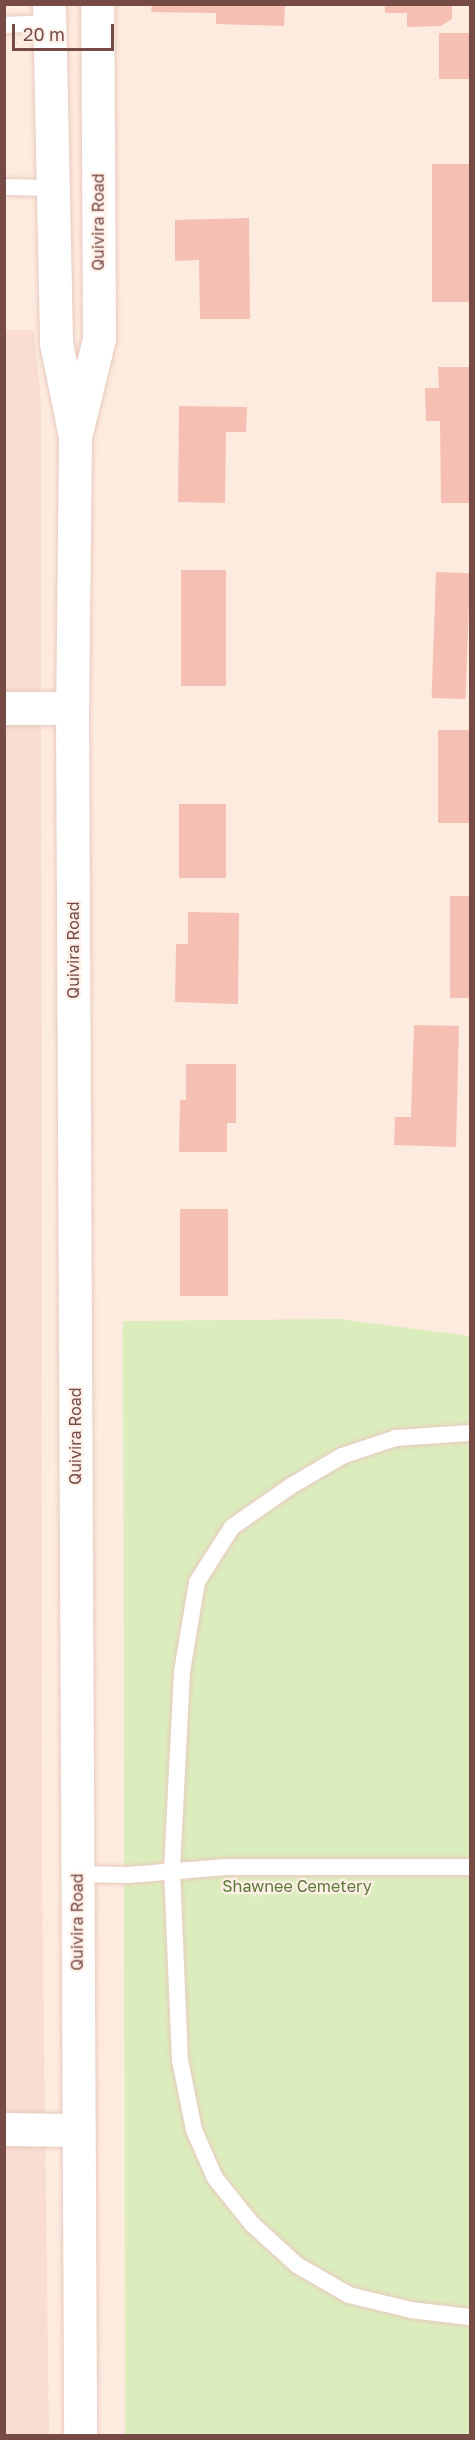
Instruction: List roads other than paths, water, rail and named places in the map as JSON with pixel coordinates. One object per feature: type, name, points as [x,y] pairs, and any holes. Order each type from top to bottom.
[{"type":"main road","name":"Quivira Road","points":[[75,436],[99,339],[97,4]]},
{"type":"main road","name":"Quivira Road","points":[[49,14],[56,343],[75,436],[72,708],[80,2436]]},
{"type":"main road","points":[[4,708],[72,708]]},
{"type":"main road","points":[[4,2129],[78,2130]]},
{"type":"lane","points":[[4,25],[49,14]]},
{"type":"lane","points":[[4,187],[52,188]]},
{"type":"lane","points":[[471,1433],[396,1438],[342,1456],[291,1486],[232,1527],[197,1582],[182,1672],[172,1870],[180,2060],[194,2130],[215,2178],[252,2224],[297,2265],[349,2295],[411,2310],[471,2317]]},
{"type":"lane","points":[[77,1874],[128,1875],[172,1870],[471,1867]]},
{"type":"park label","name":"Shawnee Cemetery","points":[[297,1886]]}]
